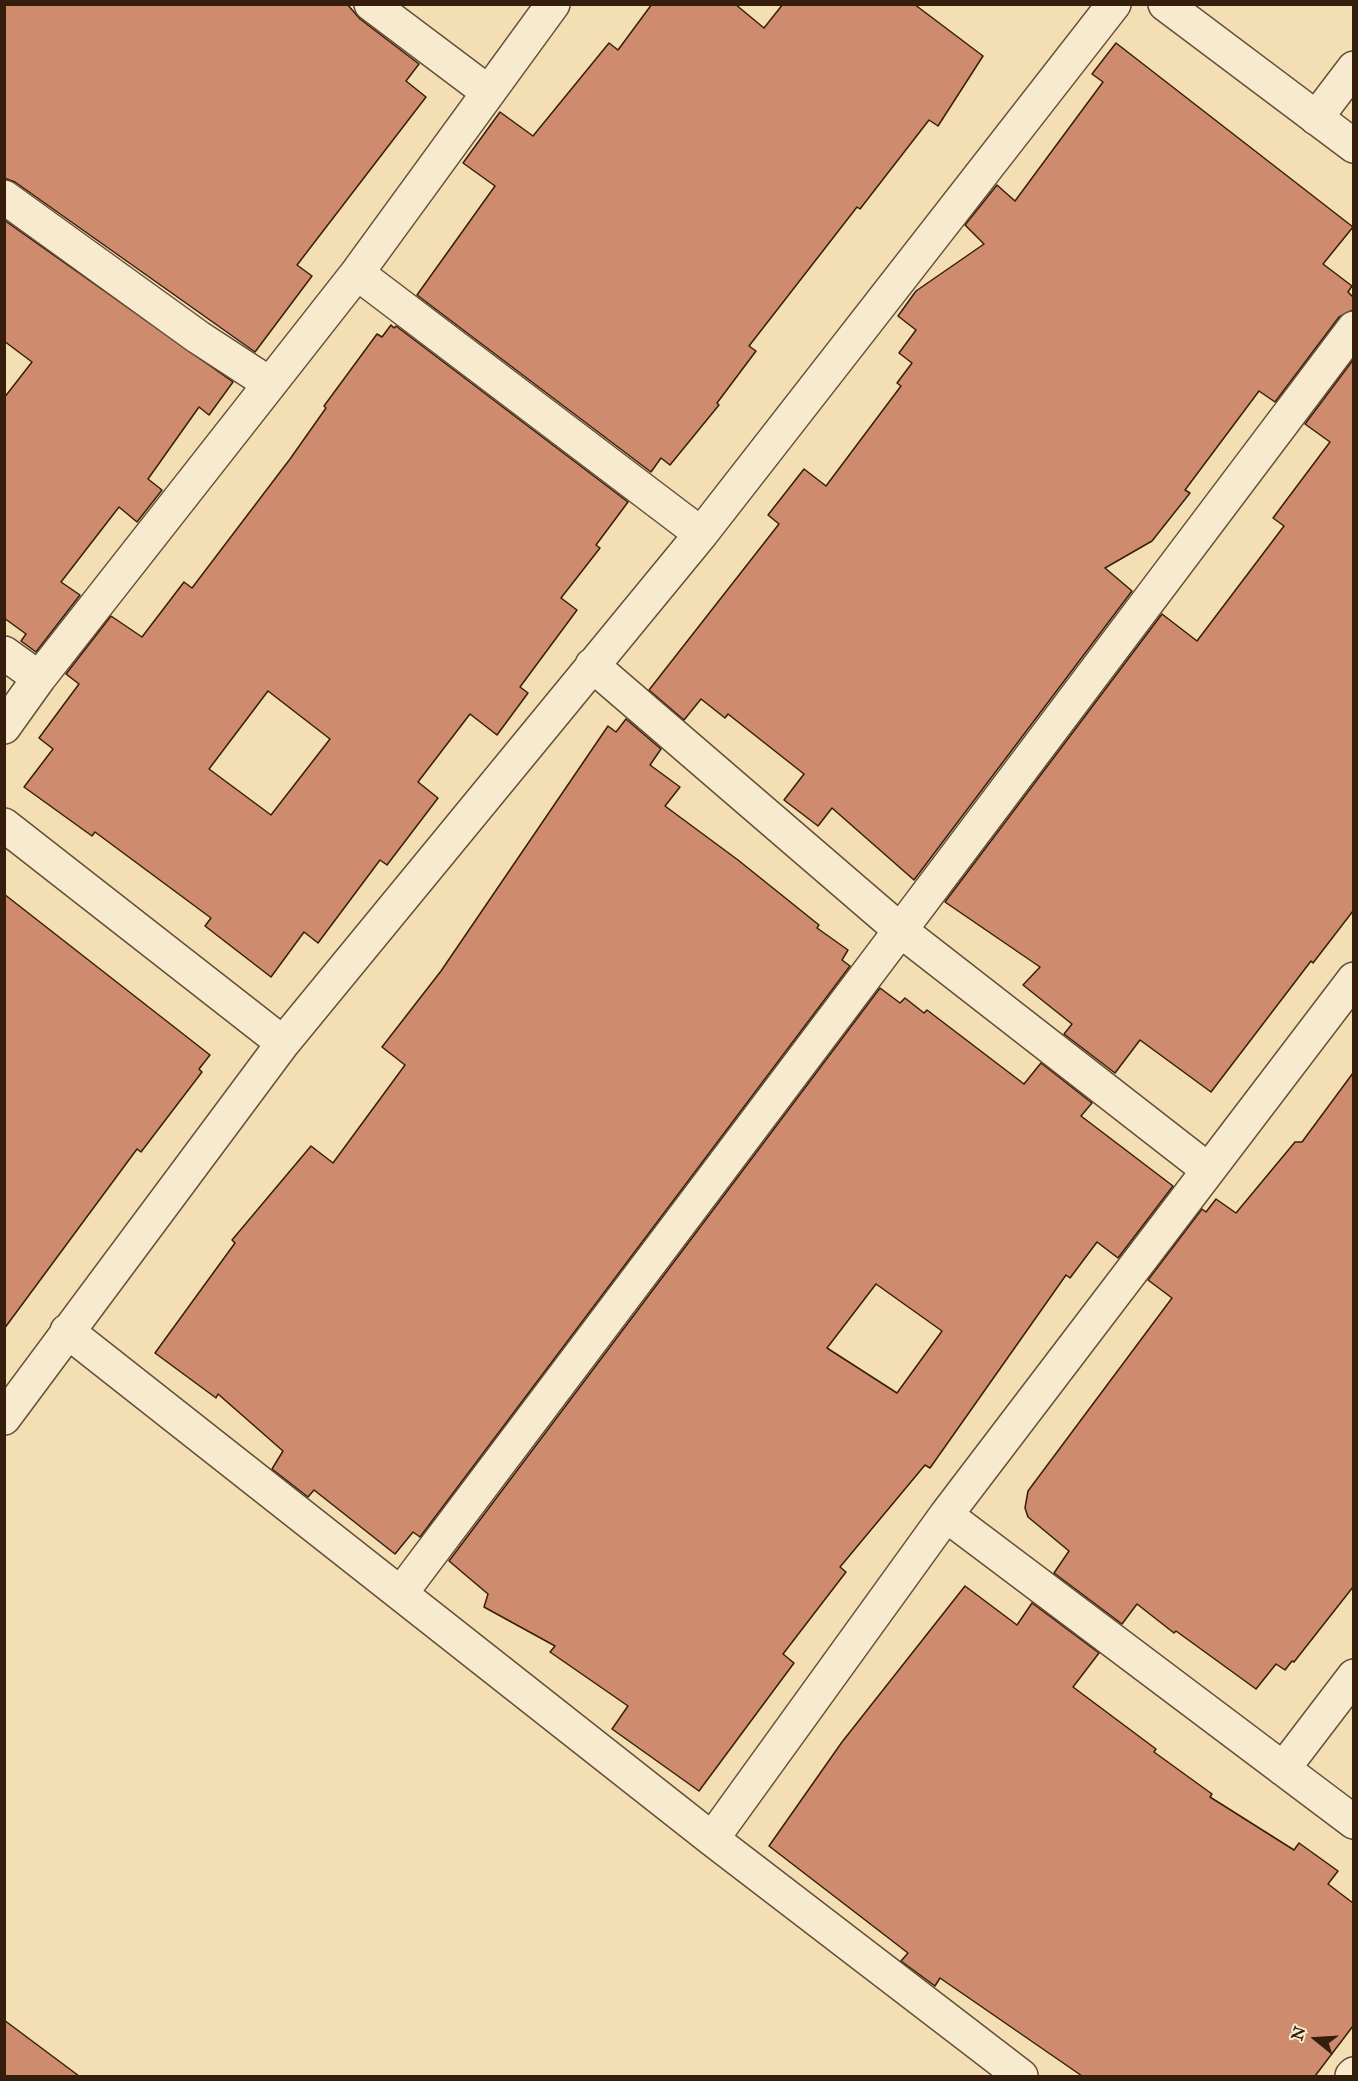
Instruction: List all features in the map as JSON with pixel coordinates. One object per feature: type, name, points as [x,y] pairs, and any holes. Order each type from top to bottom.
[{"type":"street","points":[[371,4],[488,92]]},
{"type":"street","points":[[4,727],[39,678],[357,273],[553,4]]},
{"type":"street","points":[[4,1418],[283,1043],[701,534],[1114,4]]},
{"type":"street","points":[[1165,4],[1353,146]]},
{"type":"street","points":[[1316,118],[1353,68]]},
{"type":"street","points":[[4,197],[198,337],[270,384]]},
{"type":"street","points":[[357,273],[701,534]]},
{"type":"street","points":[[401,1593],[1353,328]]},
{"type":"street","points":[[4,653],[39,678]]},
{"type":"street","points":[[592,665],[900,930],[1208,1169]]},
{"type":"street","points":[[4,825],[283,1043]]},
{"type":"street","points":[[712,1839],[946,1515],[1353,979]]},
{"type":"street","points":[[67,1331],[712,1839],[1021,2076]]},
{"type":"street","points":[[946,1515],[1353,1822]]},
{"type":"street","points":[[1283,1769],[1353,1676]]},
{"type":"building","points":[[4,4],[347,4],[360,19],[419,64],[406,81],[426,97],[297,265],[312,276],[255,352],[15,182],[4,178]]},
{"type":"building","points":[[652,4],[735,4],[764,28],[783,4],[914,4],[983,56],[938,126],[929,120],[860,209],[857,207],[749,346],[756,351],[717,403],[719,405],[670,465],[661,458],[651,472],[417,295],[495,186],[463,163],[500,112],[533,136],[609,43],[618,50]]},
{"type":"building","points":[[1116,43],[1353,227],[1323,264],[1352,286],[1348,292],[1353,297],[1353,310],[1339,317],[1275,402],[1259,391],[1185,490],[1190,493],[1152,541],[1105,568],[1132,591],[914,880],[832,808],[818,826],[784,800],[804,774],[728,714],[725,718],[701,699],[684,720],[649,690],[779,524],[768,515],[804,469],[826,486],[901,386],[897,383],[912,363],[899,353],[916,330],[898,316],[916,291],[984,244],[965,225],[997,185],[1015,201],[1103,82],[1092,74]]},
{"type":"building","points":[[4,220],[233,382],[209,415],[199,407],[148,479],[162,490],[137,522],[119,507],[61,582],[80,595],[36,652],[21,641],[26,634],[4,618],[4,398],[32,362],[4,341]]},
{"type":"building","points":[[391,325],[394,328],[396,326],[628,502],[596,545],[600,548],[561,598],[577,610],[520,687],[528,693],[497,735],[470,714],[418,782],[438,798],[387,865],[380,860],[318,943],[304,932],[271,977],[205,926],[211,918],[95,832],[92,836],[24,787],[53,749],[39,738],[79,684],[66,674],[111,616],[142,637],[184,582],[192,588],[290,459],[326,408],[324,406],[377,334],[382,337]],"holes":[[[268,691],[330,739],[271,815],[209,769]]]},
{"type":"building","points":[[1353,360],[1353,911],[1313,963],[1311,961],[1211,1092],[1140,1040],[1115,1073],[1064,1034],[1072,1024],[1023,985],[1040,967],[945,902],[1162,614],[1197,641],[1284,526],[1273,518],[1330,442],[1305,424]]},
{"type":"building","points":[[626,719],[661,749],[650,765],[680,787],[665,806],[738,860],[819,925],[817,928],[848,950],[842,960],[850,966],[420,1537],[413,1532],[395,1554],[314,1490],[308,1497],[272,1469],[283,1451],[218,1394],[216,1398],[155,1353],[235,1243],[232,1240],[311,1146],[333,1163],[405,1065],[382,1047],[441,971],[608,726],[616,732]]},
{"type":"building","points":[[4,894],[210,1055],[199,1069],[202,1072],[141,1152],[137,1149],[4,1329]]},
{"type":"building","points":[[880,988],[900,1003],[905,998],[924,1013],[927,1010],[1024,1084],[1041,1063],[1092,1103],[1081,1116],[1173,1186],[1118,1258],[1097,1242],[1070,1278],[1066,1275],[930,1468],[925,1465],[840,1567],[846,1572],[783,1654],[794,1663],[699,1791],[612,1729],[628,1706],[550,1652],[555,1646],[484,1607],[488,1594],[449,1561]],"holes":[[[876,1284],[942,1331],[897,1393],[827,1348]]]},
{"type":"building","points":[[1353,1073],[1353,1587],[1294,1662],[1292,1661],[1285,1670],[1276,1664],[1256,1689],[1176,1631],[1174,1633],[1137,1604],[1122,1624],[1054,1573],[1069,1551],[1028,1517],[1025,1508],[1028,1491],[1172,1298],[1148,1280],[1202,1209],[1206,1212],[1216,1199],[1236,1213],[1295,1142],[1302,1142]]},
{"type":"building","points":[[965,1586],[1017,1625],[1032,1603],[1099,1653],[1073,1687],[1156,1749],[1154,1752],[1212,1794],[1210,1797],[1294,1850],[1299,1843],[1338,1871],[1328,1884],[1353,1903],[1353,2026],[1315,2076],[1082,2076],[940,1978],[935,1986],[901,1961],[908,1953],[769,1846],[842,1742]]},
{"type":"building","points":[[4,2020],[79,2076],[4,2076]]}]
